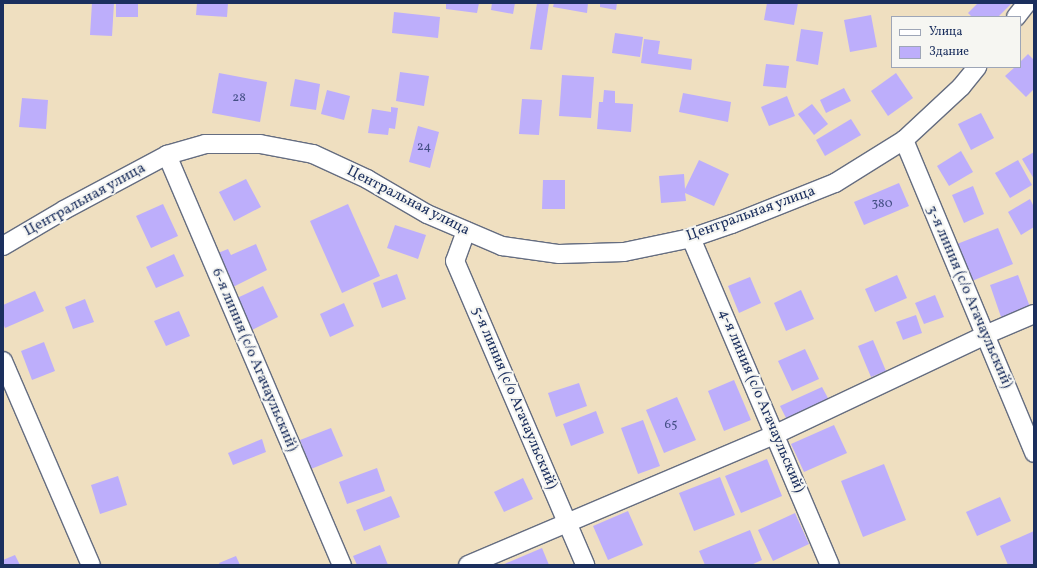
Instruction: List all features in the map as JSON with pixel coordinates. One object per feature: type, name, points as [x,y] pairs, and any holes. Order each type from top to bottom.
[{"type":"street","points":[[1017,16],[1027,3]]},
{"type":"street","name":"Центральная улица","points":[[3,246],[64,210],[167,155],[205,144],[260,144],[313,154],[367,179],[427,214],[502,246],[558,254],[624,252],[691,238],[732,224],[835,184],[904,140],[961,88],[976,68]]},
{"type":"street","name":"3-я линия (с/о Агачаульский)","points":[[904,140],[1034,453]]},
{"type":"street","name":"6-я линия (с/о Агачаульский)","points":[[167,155],[342,565]]},
{"type":"street","name":"5-я линия (с/о Агачаульский)","points":[[466,231],[455,261],[585,565]]},
{"type":"street","name":"4-я линия (с/о Агачаульский)","points":[[691,238],[776,434],[830,565]]},
{"type":"street","points":[[468,565],[567,521],[776,434],[985,335],[1034,314]]},
{"type":"street","points":[[3,361],[91,565]]},
{"type":"building","points":[[92,3],[114,3],[112,36],[90,35]]},
{"type":"building","points":[[116,3],[138,3],[138,17],[116,17]]},
{"type":"building","points":[[197,3],[228,3],[227,17],[196,15]]},
{"type":"building","points":[[446,3],[479,3],[477,13],[446,9]]},
{"type":"building","points":[[492,3],[515,3],[513,14],[491,10]]},
{"type":"building","points":[[537,3],[549,3],[542,50],[530,49]]},
{"type":"building","points":[[554,3],[588,3],[587,13],[553,7]]},
{"type":"building","points":[[600,3],[617,3],[616,10],[600,7]]},
{"type":"building","points":[[767,3],[798,3],[794,25],[764,20]]},
{"type":"building","points":[[978,3],[1012,3],[999,16],[971,16],[968,13]]},
{"type":"building","points":[[394,12],[440,17],[438,38],[392,33]]},
{"type":"building","points":[[871,15],[877,47],[850,52],[844,20]]},
{"type":"building","points":[[801,29],[823,32],[818,65],[796,61]]},
{"type":"building","points":[[615,33],[643,37],[640,57],[612,53]]},
{"type":"building","points":[[644,39],[660,41],[658,54],[692,59],[691,70],[641,63]]},
{"type":"building","points":[[1028,54],[1034,60],[1034,89],[1026,97],[1005,76],[1014,68],[1021,68],[1021,61]]},
{"type":"building","points":[[766,64],[789,66],[786,88],[763,86]]},
{"type":"building","points":[[400,72],[429,76],[424,106],[396,101]]},
{"type":"building","points":[[219,73],[267,82],[260,122],[212,113]]},
{"type":"building","points":[[896,73],[913,98],[888,116],[871,91]]},
{"type":"building","points":[[562,75],[594,77],[591,118],[559,116]]},
{"type":"building","points":[[295,79],[320,84],[316,110],[290,106]]},
{"type":"building","points":[[844,88],[851,101],[826,113],[820,100]]},
{"type":"building","points":[[327,90],[350,96],[344,120],[321,114]]},
{"type":"building","points":[[604,90],[615,91],[615,103],[633,104],[631,132],[597,129],[599,102],[603,102]]},
{"type":"building","points":[[683,93],[731,102],[728,122],[679,112]]},
{"type":"building","points":[[787,96],[795,116],[769,126],[761,107]]},
{"type":"building","points":[[22,98],[48,100],[46,129],[19,127]]},
{"type":"building","points":[[522,99],[542,100],[539,135],[519,134]]},
{"type":"building","points":[[812,104],[828,124],[814,135],[798,114]]},
{"type":"building","points":[[391,107],[398,108],[395,129],[389,128],[388,135],[368,133],[372,109],[391,112]]},
{"type":"building","points":[[981,113],[994,138],[971,150],[958,124]]},
{"type":"building","points":[[851,119],[861,135],[825,156],[816,140]]},
{"type":"building","points":[[418,126],[439,132],[430,168],[409,162]]},
{"type":"building","points":[[961,151],[973,172],[949,186],[937,166]]},
{"type":"building","points":[[1034,152],[1034,179],[1022,159]]},
{"type":"building","points":[[699,160],[729,174],[714,206],[685,193],[686,201],[661,203],[659,176],[684,174],[685,189]]},
{"type":"building","points":[[1018,160],[1032,185],[1010,198],[995,173]]},
{"type":"building","points":[[246,179],[261,207],[234,221],[219,192]]},
{"type":"building","points":[[543,180],[565,180],[565,209],[542,209]]},
{"type":"building","points":[[899,183],[909,206],[864,225],[854,202]]},
{"type":"building","points":[[973,186],[984,214],[964,223],[952,195]]},
{"type":"building","points":[[1030,199],[1034,207],[1034,227],[1021,235],[1008,212]]},
{"type":"building","points":[[163,204],[178,236],[151,248],[136,216]]},
{"type":"building","points":[[348,204],[380,276],[342,293],[310,221]]},
{"type":"building","points":[[395,225],[426,235],[418,259],[387,248]]},
{"type":"building","points":[[998,228],[1013,264],[972,281],[957,244]]},
{"type":"building","points":[[256,244],[267,270],[233,287],[218,253],[228,249],[231,255]]},
{"type":"building","points":[[174,254],[184,276],[156,288],[146,267]]},
{"type":"building","points":[[397,274],[406,299],[382,308],[373,283]]},
{"type":"building","points":[[897,275],[907,298],[875,312],[865,289]]},
{"type":"building","points":[[1018,275],[1030,307],[1001,317],[990,285]]},
{"type":"building","points":[[750,277],[761,303],[739,313],[728,286]]},
{"type":"building","points":[[263,286],[278,317],[252,330],[237,298]]},
{"type":"building","points":[[801,290],[814,319],[786,331],[774,303]]},
{"type":"building","points":[[35,291],[44,311],[5,328],[3,323],[3,305]]},
{"type":"building","points":[[935,295],[944,317],[924,324],[915,303]]},
{"type":"building","points":[[85,299],[94,322],[73,329],[65,307]]},
{"type":"building","points":[[344,303],[354,326],[330,337],[320,314]]},
{"type":"building","points":[[179,311],[190,336],[166,346],[154,321]]},
{"type":"building","points":[[916,315],[922,333],[903,340],[896,322]]},
{"type":"building","points":[[873,340],[886,371],[871,377],[858,346]]},
{"type":"building","points":[[44,342],[55,371],[32,380],[21,351]]},
{"type":"building","points":[[805,349],[819,379],[792,391],[778,361]]},
{"type":"building","points":[[734,380],[751,420],[724,431],[708,391]]},
{"type":"building","points":[[579,383],[587,406],[556,417],[548,393]]},
{"type":"building","points":[[822,387],[829,400],[787,420],[780,406]]},
{"type":"building","points":[[677,397],[696,440],[664,453],[646,410]]},
{"type":"building","points":[[596,411],[604,433],[571,446],[563,424]]},
{"type":"building","points":[[643,420],[660,466],[638,474],[621,428]]},
{"type":"building","points":[[834,425],[847,453],[804,472],[791,444]]},
{"type":"building","points":[[331,428],[343,456],[311,469],[300,440]]},
{"type":"building","points":[[262,439],[266,452],[233,465],[228,453]]},
{"type":"building","points":[[767,459],[782,496],[741,513],[725,476]]},
{"type":"building","points":[[884,464],[906,520],[863,537],[841,481]]},
{"type":"building","points":[[377,468],[385,491],[347,504],[339,482]]},
{"type":"building","points":[[118,476],[127,505],[100,514],[91,485]]},
{"type":"building","points":[[720,477],[735,515],[694,531],[679,493]]},
{"type":"building","points":[[523,478],[533,499],[504,512],[494,492]]},
{"type":"building","points":[[391,496],[400,517],[364,531],[356,510]]},
{"type":"building","points":[[1000,497],[1011,521],[977,536],[966,512]]},
{"type":"building","points":[[628,511],[643,545],[608,560],[593,526]]},
{"type":"building","points":[[795,513],[809,544],[773,561],[758,530]]},
{"type":"building","points":[[750,530],[762,560],[751,565],[705,565],[699,551]]},
{"type":"building","points":[[1034,531],[1034,565],[1008,565],[1000,546]]},
{"type":"building","points":[[380,545],[388,565],[357,565],[353,556]]},
{"type":"building","points":[[542,548],[549,565],[502,565]]},
{"type":"building","points":[[15,555],[20,565],[3,565],[3,560]]},
{"type":"building","points":[[236,556],[240,565],[220,565],[219,563]]}]
